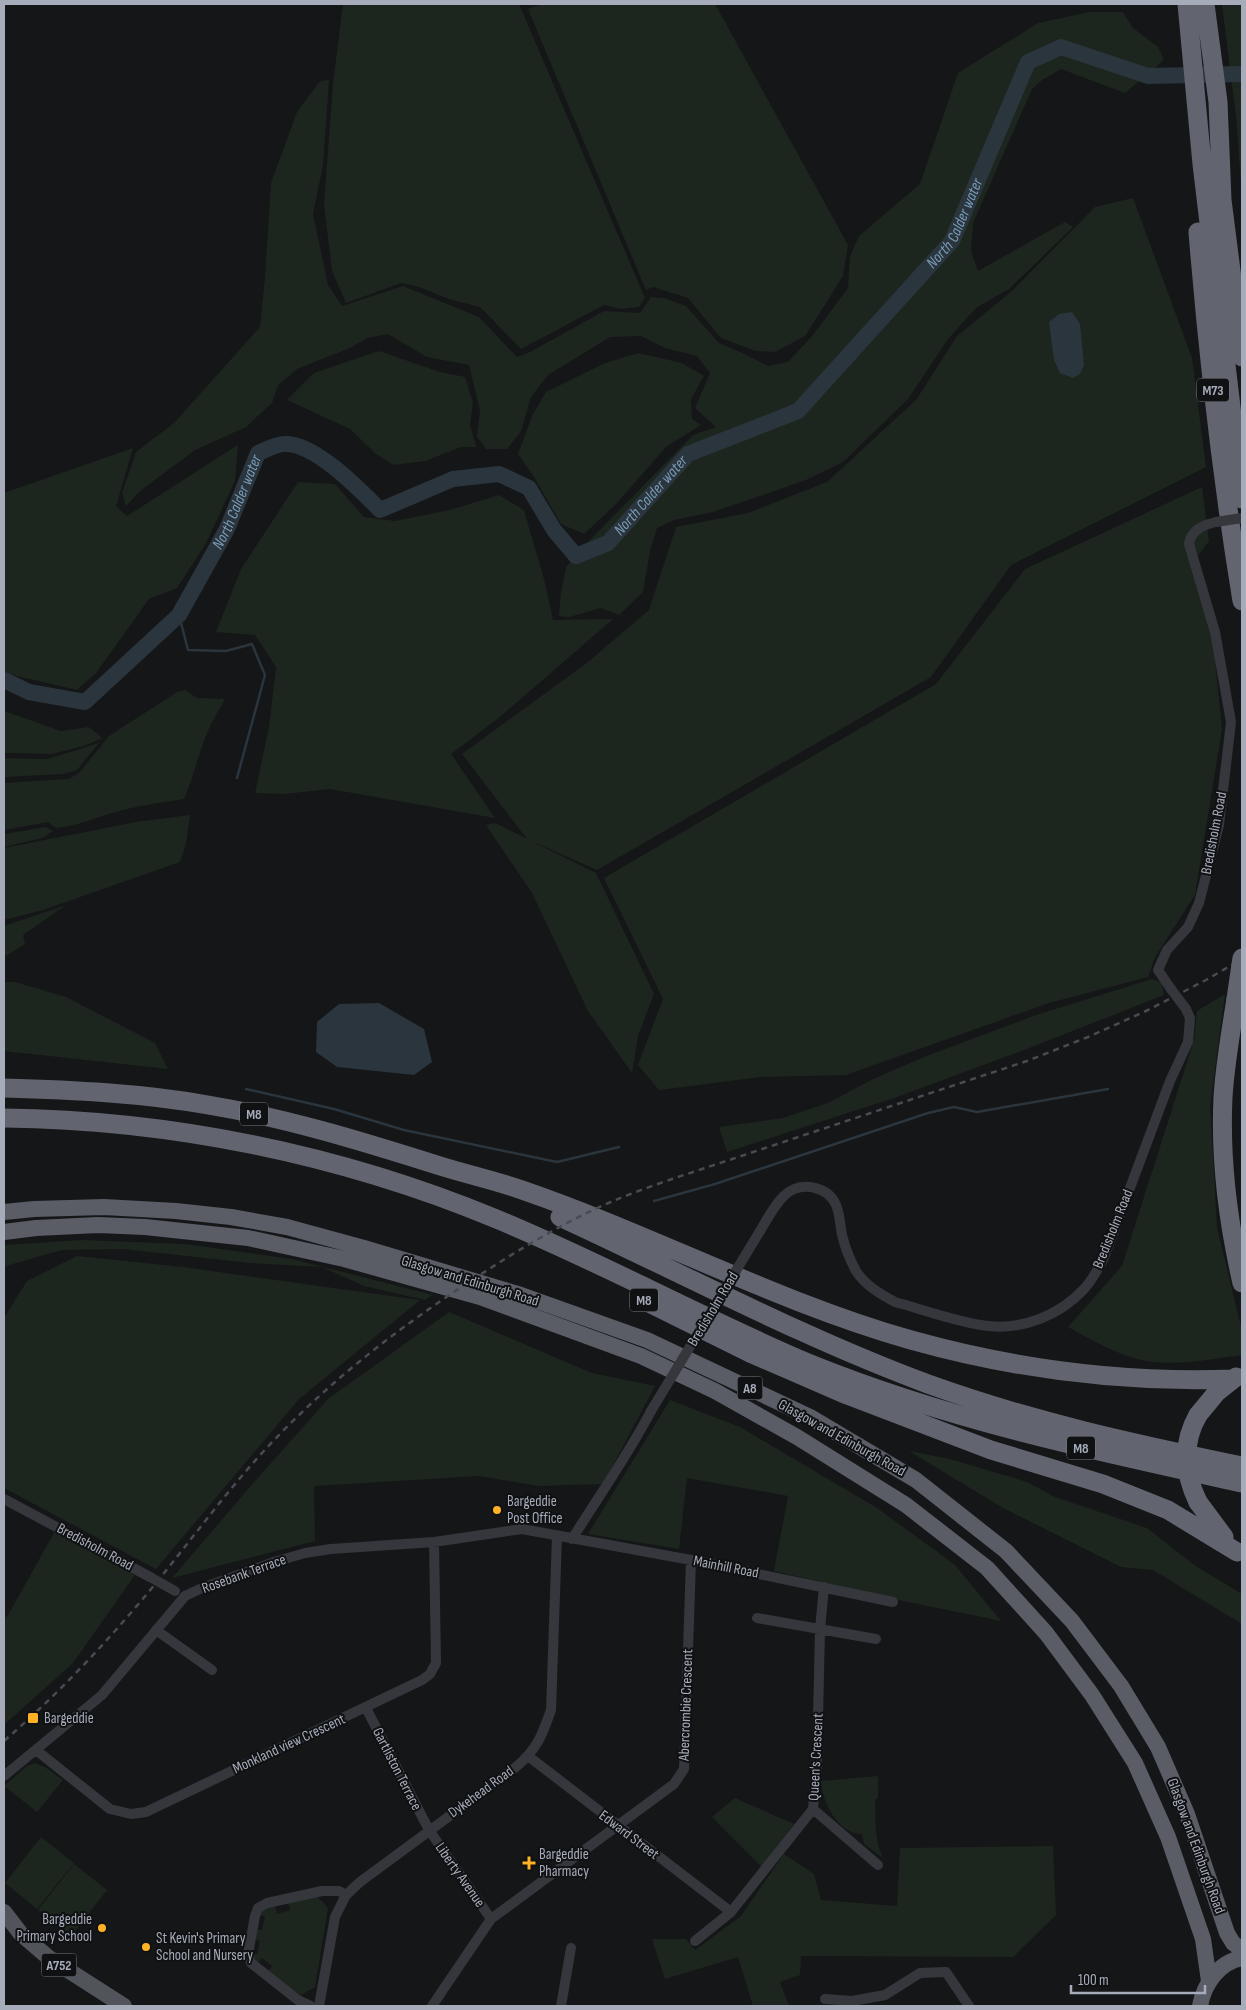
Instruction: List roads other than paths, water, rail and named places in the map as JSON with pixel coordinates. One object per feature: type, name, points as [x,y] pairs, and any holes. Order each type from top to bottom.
[{"type":"highway","name":"M73","points":[[1187,4],[1211,173],[1242,499]]},
{"type":"highway","points":[[1205,4],[1220,126],[1211,173],[1242,270]]},
{"type":"highway","name":"M73","points":[[1211,173],[1226,237],[1242,357]]},
{"type":"highway","name":"M73","points":[[1211,173],[1196,205],[1206,324],[1231,534],[1242,601]]},
{"type":"highway","points":[[1242,958],[1226,1065],[1223,1140],[1231,1231],[1242,1282]]},
{"type":"highway","name":"M8","points":[[4,1084],[64,1082],[156,1089],[244,1102],[331,1120],[417,1145],[588,1206],[752,1282]]},
{"type":"highway","name":"M8","points":[[4,1088],[106,1093],[205,1104],[320,1128],[521,1190],[602,1220],[800,1301],[908,1339],[1013,1363],[1090,1374],[1174,1379],[1238,1375]]},
{"type":"highway","name":"M8","points":[[4,1118],[93,1121],[182,1132],[336,1163],[410,1185],[493,1217],[570,1250],[810,1363],[958,1416],[1054,1442],[1242,1483]]},
{"type":"highway","name":"M8","points":[[237,1142],[342,1173],[451,1210],[564,1259],[750,1353],[810,1380],[991,1450],[1103,1484],[1168,1510],[1240,1554]]},
{"type":"highway","name":"M8","points":[[439,1166],[516,1196],[812,1337],[928,1384],[1093,1433],[1242,1466]]},
{"type":"highway","name":"Glasgow and Edinburgh Road","points":[[4,1212],[104,1207],[213,1215],[287,1227],[381,1253],[521,1295],[647,1340],[810,1417],[916,1480],[1006,1551],[1072,1621],[1121,1686],[1158,1747],[1187,1814],[1227,1933],[1233,1943],[1242,1950]]},
{"type":"highway","name":"Glasgow and Edinburgh Road","points":[[4,1232],[36,1228],[98,1226],[195,1231],[294,1246],[408,1275],[480,1297],[641,1356],[714,1392],[805,1442],[906,1505],[987,1568],[1052,1641],[1092,1695],[1135,1763],[1168,1837],[1203,1939],[1209,1981]]},
{"type":"highway","name":"M8","points":[[688,1307],[806,1369],[1049,1467]]},
{"type":"highway","name":"M8","points":[[1238,1375],[1217,1392],[1198,1415],[1189,1436],[1186,1456],[1189,1480],[1198,1502],[1219,1532],[1240,1554]]},
{"type":"highway","points":[[1200,2006],[1203,1992],[1209,1981],[1221,1968],[1236,1959],[1242,1958]]},
{"type":"main road","name":"A752","points":[[4,1912],[21,1934],[49,1958],[124,2006]]},
{"type":"street","name":"Bredisholm Road","points":[[572,1539],[606,1483],[631,1449],[651,1411],[780,1197],[787,1192],[801,1187],[817,1188],[828,1194],[835,1203],[840,1218],[844,1243],[856,1270],[870,1286],[890,1299],[953,1318],[990,1326],[1018,1325],[1041,1318],[1058,1310],[1084,1290],[1092,1280],[1103,1260],[1170,1081],[1188,1042],[1190,1018],[1186,1009],[1158,970],[1167,950],[1188,927],[1199,903],[1219,825],[1231,722],[1215,632],[1189,544],[1191,537],[1203,525],[1242,518]]},
{"type":"street","name":"Bredisholm Road","points":[[4,1499],[185,1596]]},
{"type":"street","name":"Rosebank Terrace","points":[[4,1776],[102,1695],[185,1596],[202,1588],[274,1562],[306,1553],[331,1549],[434,1542],[522,1529],[557,1536]]},
{"type":"street","name":"Mainhill Road","points":[[557,1536],[691,1560],[893,1602]]},
{"type":"street","name":"Dykehead Road","points":[[319,2006],[335,1917],[346,1895],[354,1886],[516,1768],[542,1737],[551,1710],[557,1536]]},
{"type":"street","name":"Monkland view Crescent","points":[[36,1750],[110,1809],[131,1814],[146,1812],[422,1680],[430,1674],[436,1663],[434,1542]]},
{"type":"street","name":"Abercrombie Crescent","points":[[432,2006],[491,1919],[674,1784],[684,1769],[691,1560]]},
{"type":"street","name":"Queen's Crescent","points":[[695,1941],[731,1912],[813,1809],[817,1764],[820,1629],[824,1587]]},
{"type":"street","points":[[757,1618],[876,1639]]},
{"type":"street","points":[[156,1630],[212,1670]]},
{"type":"street","name":"Gartliston Terrace","points":[[366,1708],[429,1830]]},
{"type":"street","name":"Edward Street","points":[[528,1756],[731,1912]]},
{"type":"street","points":[[813,1809],[878,1865]]},
{"type":"street","name":"Liberty Avenue","points":[[429,1830],[491,1919]]},
{"type":"street","points":[[311,2006],[298,2000],[251,1963],[248,1954],[255,1916],[258,1908],[267,1903],[322,1891],[339,1891],[346,1895]]},
{"type":"street","points":[[561,2006],[571,1948]]},
{"type":"street","points":[[825,1999],[852,2001],[886,1995],[920,1973],[946,1972],[969,2006]]},
{"type":"waterway","name":"North Calder water","points":[[4,680],[29,692],[85,702],[179,615],[227,529],[258,453],[278,445],[296,445],[322,458],[348,479],[380,510],[453,479],[499,474],[529,488],[554,530],[576,556],[608,543],[688,454],[798,411],[952,241],[1028,62],[1061,47],[1148,76],[1242,74]]},
{"type":"waterway","points":[[179,615],[188,650],[226,651],[252,644],[265,675],[237,778]]},
{"type":"waterway","points":[[246,1089],[334,1109],[404,1130],[557,1162],[619,1147]]},
{"type":"waterway","points":[[654,1201],[715,1184],[928,1113],[954,1107],[977,1112],[1108,1089]]},
{"type":"railway","points":[[4,1741],[53,1696],[114,1632],[253,1463],[301,1413],[381,1345],[437,1303],[502,1261],[575,1219],[635,1192],[1027,1061],[1088,1037],[1148,1010],[1242,959]]},
{"type":"place","name":"Bargeddie Post Office","points":[[497,1510]]},
{"type":"place","name":"Bargeddie","points":[[33,1718]]},
{"type":"place","name":"Bargeddie Pharmacy","points":[[529,1863]]},
{"type":"place","name":"Bargeddie Primary School","points":[[102,1928]]},
{"type":"place","name":"St Kevin's Primary School and Nursery","points":[[146,1947]]}]
